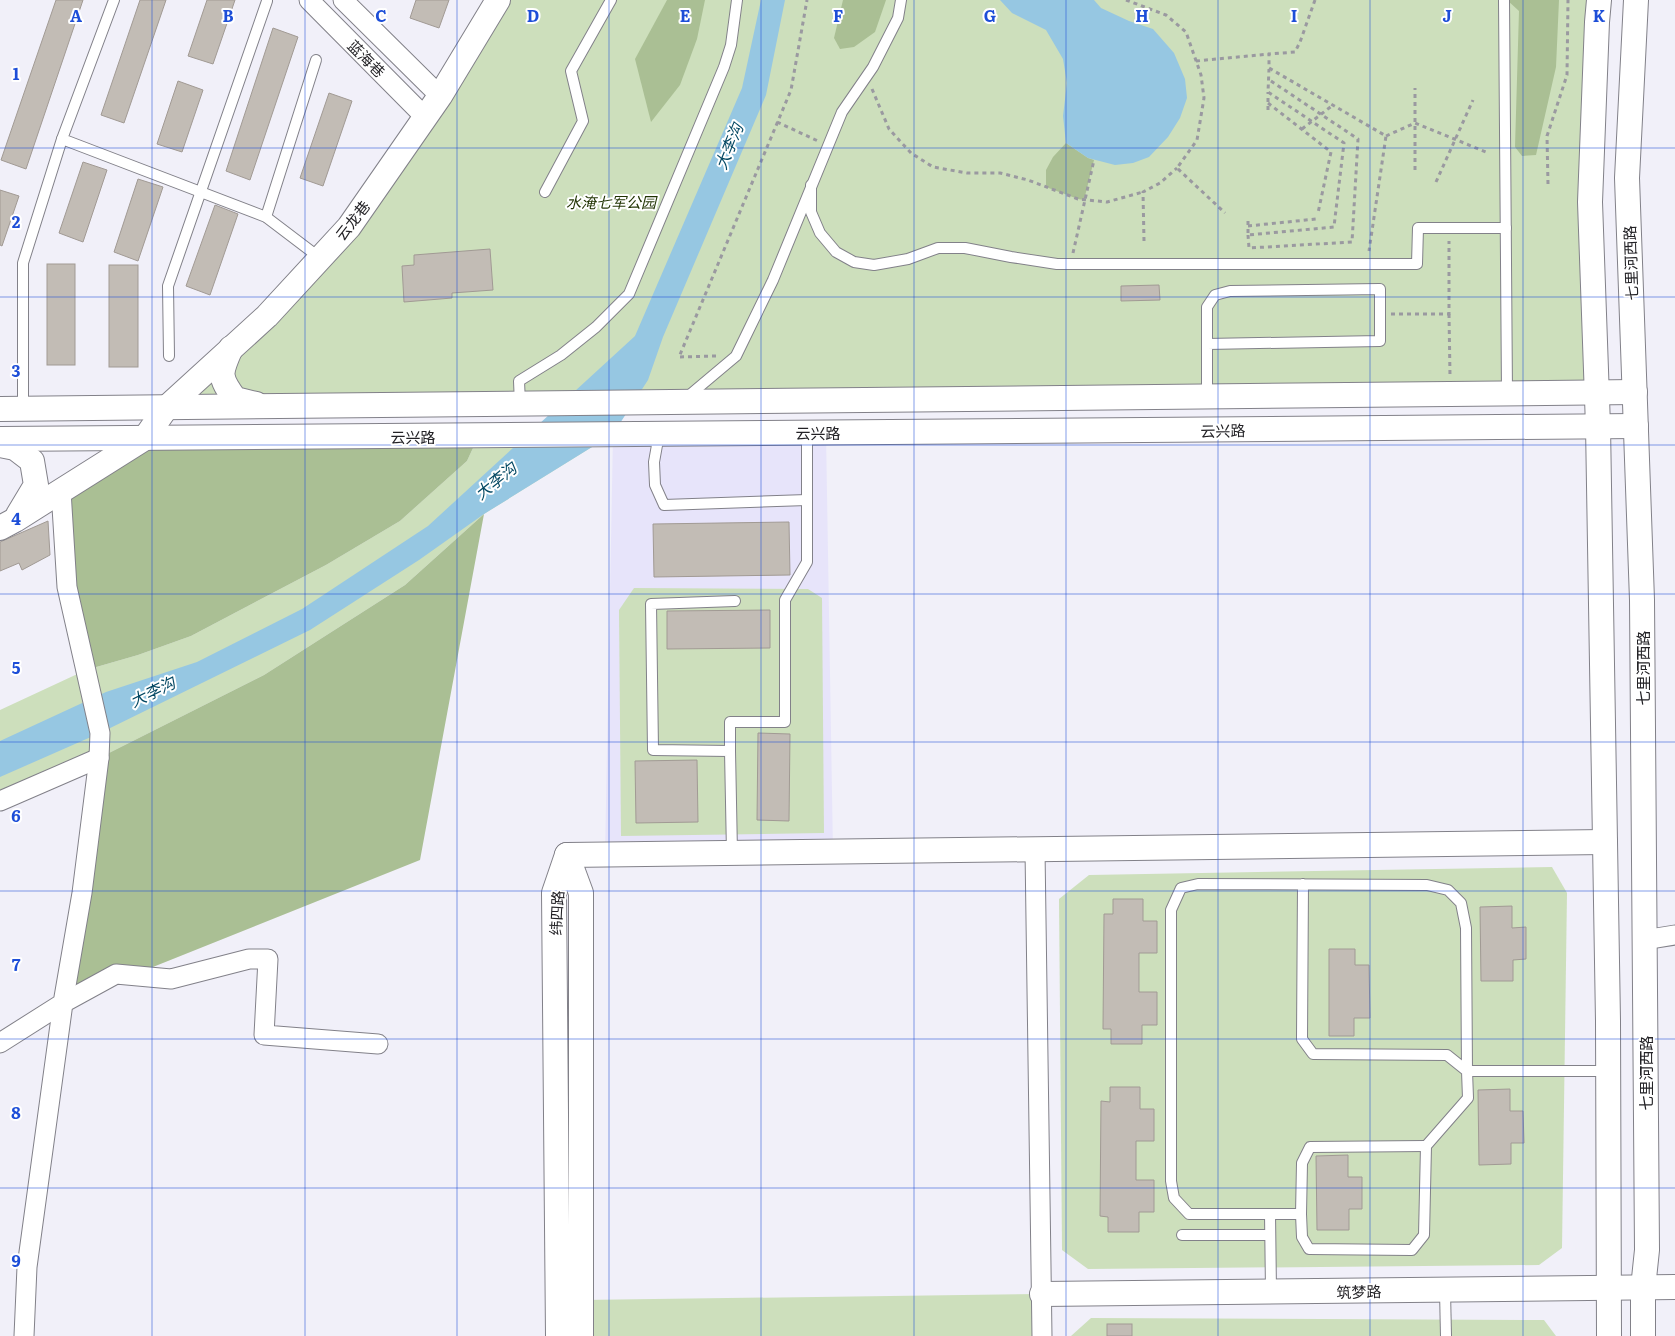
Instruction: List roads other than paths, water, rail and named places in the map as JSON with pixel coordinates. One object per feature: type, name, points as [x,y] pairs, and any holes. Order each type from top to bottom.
[{"type":"street","name":"蓝海巷","points":[[309,0],[425,116]]},
{"type":"street","name":"蓝海巷","points":[[343,0],[440,96]]},
{"type":"street","name":"云龙巷","points":[[145,438],[166,408],[267,316],[349,227],[440,96],[498,0]]},
{"type":"street","points":[[1599,0],[1590,202],[1598,426],[1605,842],[1609,1336]]},
{"type":"street","name":"七里河西路","points":[[1636,0],[1627,178],[1642,600],[1647,1250],[1643,1288],[1643,1336]]},
{"type":"street","points":[[231,348],[222,370],[226,387],[235,400],[268,407]]},
{"type":"street","name":"云兴路","points":[[11,409],[1635,392]]},
{"type":"street","name":"云兴路","points":[[4,445],[145,438],[1636,426]]},
{"type":"street","points":[[8,524],[145,438]]},
{"type":"street","points":[[4,445],[32,461],[36,485],[8,524]]},
{"type":"street","points":[[24,1336],[27,1267],[63,1003],[82,893],[99,758],[100,733],[66,587],[61,491]]},
{"type":"street","points":[[0,801],[99,758]]},
{"type":"street","points":[[567,855],[1605,842]]},
{"type":"street","points":[[1035,850],[1042,1336]]},
{"type":"street","name":"纬四路","points":[[558,1336],[554,893],[567,855]]},
{"type":"street","name":"纬四路","points":[[567,855],[581,893],[581,1336]]},
{"type":"street","points":[[1644,940],[1675,935]]},
{"type":"street","points":[[0,1043],[63,1003],[116,974],[171,979],[249,959],[268,959],[264,1035],[378,1044]]},
{"type":"street","name":"筑梦路","points":[[1042,1294],[1675,1287]]},
{"type":"lane","points":[[11,409],[23,263],[62,139],[114,0]]},
{"type":"lane","points":[[545,192],[583,121],[571,71],[611,0]]},
{"type":"lane","points":[[526,404],[519,381],[561,355],[596,328],[629,294],[724,67],[731,44],[738,0]]},
{"type":"lane","points":[[682,402],[736,356],[773,280],[842,112],[868,74],[898,18],[901,0]]},
{"type":"lane","points":[[1504,0],[1508,393]]},
{"type":"lane","points":[[169,356],[168,286],[267,1]]},
{"type":"lane","points":[[266,217],[316,60]]},
{"type":"lane","points":[[62,139],[266,217],[320,258]]},
{"type":"lane","points":[[811,185],[810,212],[820,234],[836,252],[854,262],[874,265],[908,260],[938,248],[965,248],[1011,258],[1057,264],[1417,264],[1418,228],[1506,228]]},
{"type":"lane","points":[[1207,344],[1380,342],[1380,289],[1230,291],[1215,295],[1207,307],[1207,344],[1207,396]]},
{"type":"lane","points":[[732,853],[730,722],[785,722],[785,600],[807,562],[807,432]]},
{"type":"lane","points":[[648,434],[654,462],[655,485],[664,506],[807,500]]},
{"type":"lane","points":[[730,751],[653,750],[651,604],[735,601]]},
{"type":"lane","points":[[1301,1214],[1189,1214],[1174,1198],[1172,1181],[1171,910],[1181,888],[1198,884],[1427,885],[1448,890],[1461,903],[1466,928],[1468,1098],[1426,1146],[1424,1235],[1412,1250],[1309,1249],[1302,1237],[1301,1214],[1302,1163],[1310,1147],[1426,1146]]},
{"type":"lane","points":[[1303,884],[1302,1039],[1313,1054],[1447,1055],[1467,1071],[1608,1071]]},
{"type":"lane","points":[[1270,1214],[1272,1292]]},
{"type":"lane","points":[[1182,1235],[1270,1235]]},
{"type":"lane","points":[[1445,1291],[1446,1336]]},
{"type":"water","name":"大李沟","points":[[761,0],[785,0],[766,95],[663,337],[648,380],[613,434],[484,514],[419,560],[310,630],[100,733],[0,777],[0,741],[106,692],[197,662],[302,609],[428,526],[635,336],[742,88]]},
{"type":"water","points":[[1000,0],[1094,0],[1101,8],[1129,21],[1153,29],[1174,53],[1185,79],[1187,98],[1180,118],[1168,137],[1149,157],[1133,163],[1115,165],[1088,158],[1066,143],[1063,116],[1067,83],[1063,59],[1046,30],[1012,13]]},
{"type":"park label","name":"水淹七军公园","points":[[611,201]]}]
